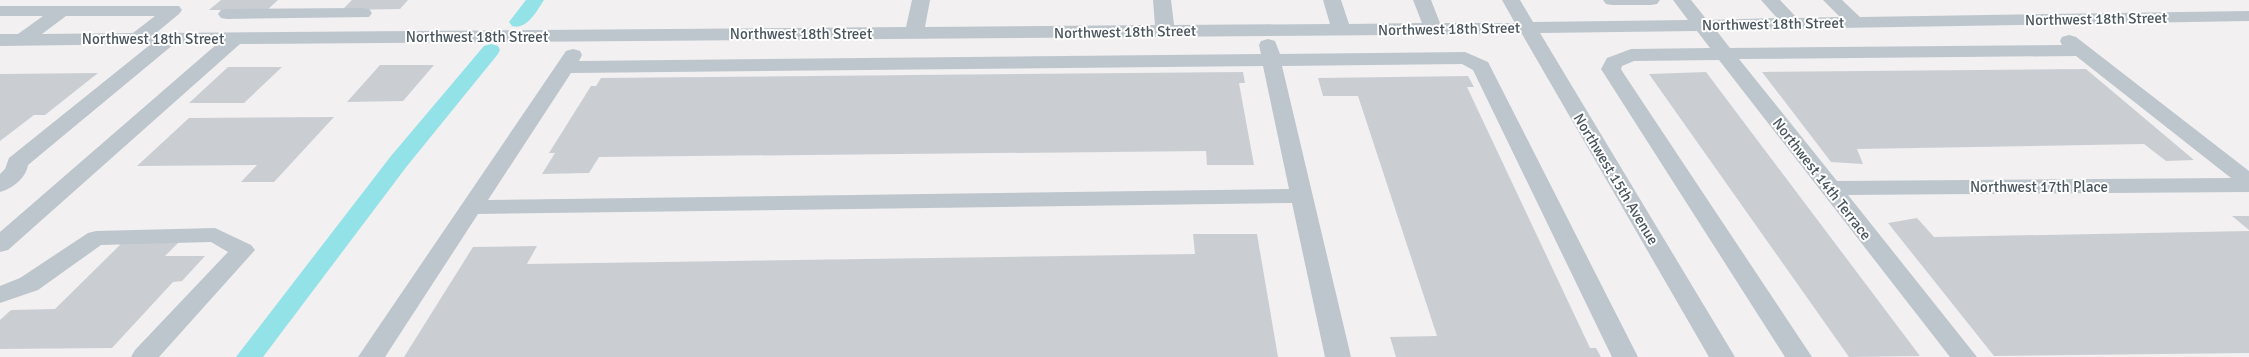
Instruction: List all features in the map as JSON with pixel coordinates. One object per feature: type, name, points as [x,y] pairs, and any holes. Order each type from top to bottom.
[{"type":"street","points":[[270,38],[312,0]]},
{"type":"street","points":[[914,34],[921,0]]},
{"type":"street","points":[[1162,0],[1164,32]]},
{"type":"street","points":[[1332,0],[1342,30]]},
{"type":"street","points":[[1422,0],[1433,29]]},
{"type":"street","name":"Northwest 15th Avenue","points":[[1511,0],[1722,357]]},
{"type":"street","points":[[1612,0],[1651,0]]},
{"type":"street","name":"Northwest 14th Terrace","points":[[1682,0],[1964,357]]},
{"type":"street","points":[[1770,0],[1792,24]]},
{"type":"street","points":[[1832,0],[1856,23]]},
{"type":"street","points":[[2244,0],[2249,4]]},
{"type":"street","points":[[22,40],[69,5]]},
{"type":"street","points":[[0,11],[69,5],[179,5]]},
{"type":"street","points":[[137,39],[179,5]]},
{"type":"street","points":[[227,14],[363,13]]},
{"type":"street","name":"Northwest 18th Street","points":[[0,40],[1164,32],[1527,28],[2249,16]]},
{"type":"street","points":[[2041,20],[2249,182]]},
{"type":"street","points":[[1266,30],[1271,59],[1338,357]]},
{"type":"street","points":[[371,357],[586,36]]},
{"type":"street","points":[[0,245],[235,38]]},
{"type":"street","points":[[0,185],[16,171],[9,162],[169,39]]},
{"type":"street","points":[[1799,357],[1611,69],[1614,62],[1631,55],[2080,50]]},
{"type":"street","points":[[565,67],[1455,56],[1465,58],[1478,64],[1625,357]]},
{"type":"street","name":"Northwest 17th Place","points":[[1829,188],[2249,185]]},
{"type":"street","points":[[472,207],[1302,196]]},
{"type":"street","points":[[0,295],[29,284],[96,238],[214,235],[243,250],[144,357]]},
{"type":"building","points":[[221,0],[278,0],[267,10],[209,10]]},
{"type":"building","points":[[352,0],[408,0],[400,9],[342,10]]},
{"type":"building","points":[[380,65],[434,65],[403,101],[347,102]]},
{"type":"building","points":[[228,67],[282,67],[244,103],[189,103]]},
{"type":"building","points":[[2086,69],[2194,160],[2166,161],[2144,144],[1857,149],[1863,164],[1831,162],[1762,72]]},
{"type":"building","points":[[1243,72],[1245,83],[1239,83],[1254,165],[1207,165],[1206,151],[599,157],[589,173],[542,174],[555,153],[549,153],[591,86],[596,86],[601,78]]},
{"type":"building","points":[[1706,72],[1920,356],[1849,357],[1649,74]]},
{"type":"building","points":[[98,73],[45,115],[34,115],[0,141],[0,74]]},
{"type":"building","points":[[1468,76],[1474,87],[1467,87],[1590,348],[1596,348],[1601,357],[1396,357],[1390,337],[1437,336],[1358,96],[1323,96],[1318,78]]},
{"type":"building","points":[[334,117],[274,182],[241,182],[257,165],[137,166],[189,118]]},
{"type":"building","points":[[2232,216],[2249,216],[2249,230]]},
{"type":"building","points":[[1917,218],[1934,237],[2249,231],[2249,353],[1994,356],[1888,223]]},
{"type":"building","points":[[1193,234],[1257,234],[1278,357],[404,357],[473,247],[537,246],[527,264],[1195,254]]},
{"type":"building","points":[[124,241],[180,241],[165,256],[205,256],[182,281],[173,282],[112,348],[0,349],[0,320],[11,310],[55,309]]},
{"type":"waterway","points":[[518,22],[535,0]]},
{"type":"waterway","points":[[249,357],[399,161],[491,50]]}]
